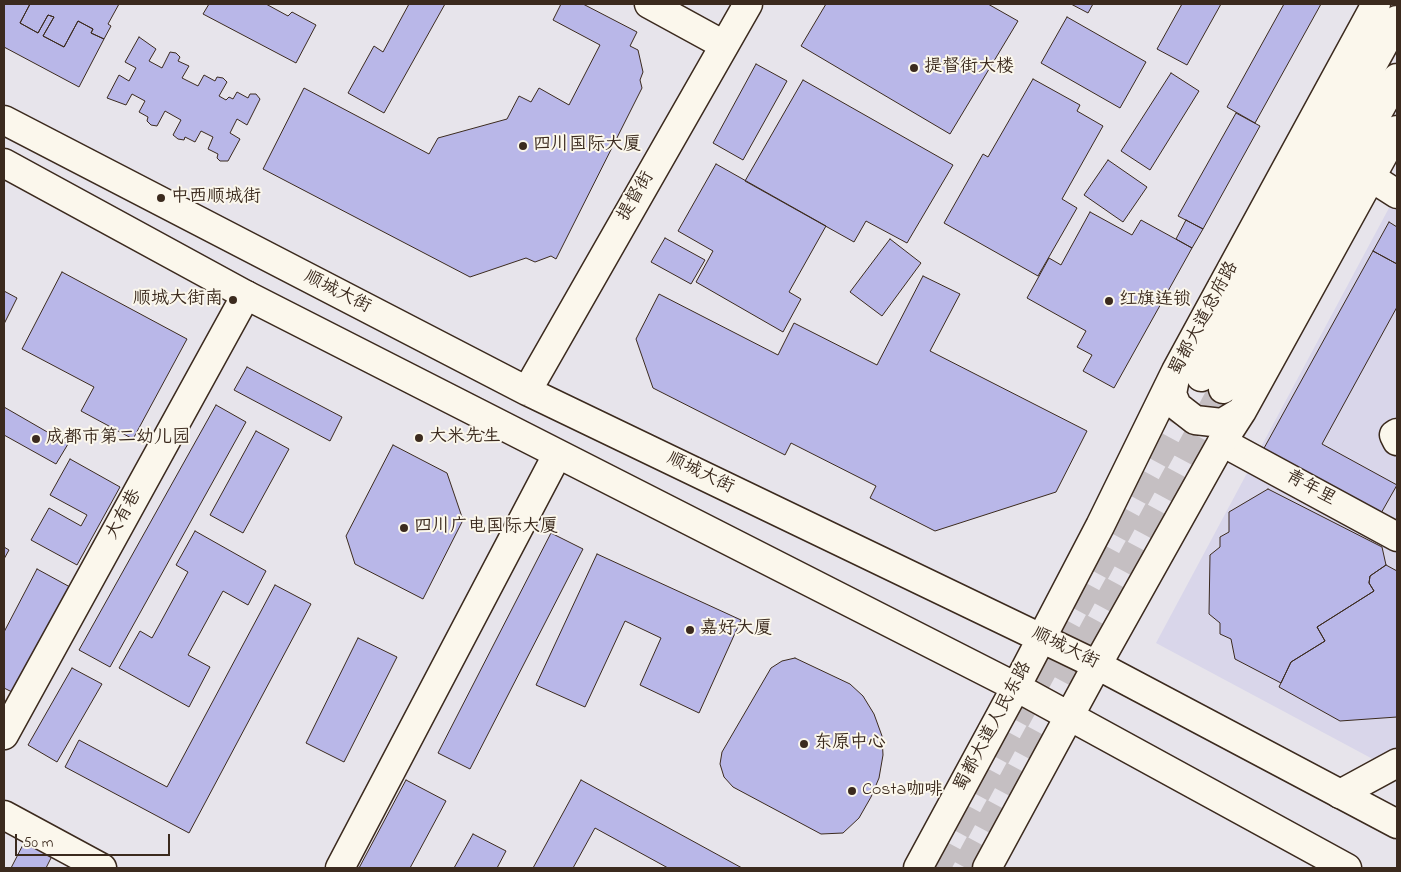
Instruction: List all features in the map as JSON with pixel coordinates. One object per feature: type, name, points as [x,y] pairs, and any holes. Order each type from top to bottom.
[{"type":"main road","points":[[649,4],[724,45]]},
{"type":"main road","name":"提督街","points":[[527,391],[748,4]]},
{"type":"main road","name":"蜀都大道总府路","points":[[1200,379],[1376,4]]},
{"type":"main road","name":"蜀都大道总府路","points":[[1200,379],[1397,20]]},
{"type":"main road","name":"蜀都大道总府路","points":[[1041,637],[1100,526],[1200,379],[1397,78]]},
{"type":"main road","name":"顺城大街","points":[[4,120],[527,391],[1097,665],[1397,824]]},
{"type":"main road","points":[[987,868],[1097,665],[1222,442],[1242,411],[1397,130]]},
{"type":"main road","points":[[4,163],[246,296],[1016,687],[1347,868]]},
{"type":"main road","points":[[1372,178],[1397,194]]},
{"type":"main road","name":"大有巷","points":[[4,735],[246,296]]},
{"type":"main road","points":[[1200,379],[1172,394],[1177,406],[1195,420],[1222,423],[1242,411]]},
{"type":"main road","points":[[1397,433],[1394,435],[1397,441]]},
{"type":"main road","name":"青年里","points":[[1222,442],[1397,537]]},
{"type":"main road","points":[[340,868],[556,455]]},
{"type":"main road","name":"蜀都大道人民东路","points":[[918,868],[1041,637]]},
{"type":"main road","points":[[1340,794],[1397,763]]},
{"type":"main road","points":[[4,815],[102,868]]},
{"type":"shaded area","points":[[1397,193],[1397,772],[1156,643]]},
{"type":"building","points":[[4,4],[30,4],[20,23],[38,33],[48,15],[54,17],[43,36],[64,47],[78,21],[93,29],[91,33],[104,39],[79,87],[4,47]]},
{"type":"building","points":[[30,4],[119,4],[108,24],[111,26],[104,39],[91,33],[93,29],[78,21],[64,47],[43,36],[54,17],[48,15],[38,33],[20,23]]},
{"type":"building","points":[[209,4],[266,4],[288,16],[292,12],[316,25],[296,63],[203,14]]},
{"type":"building","points":[[409,4],[445,4],[384,113],[348,93],[374,46],[383,52]]},
{"type":"building","name":"四川国际大厦","points":[[561,4],[583,4],[637,32],[630,46],[638,50],[643,72],[640,80],[642,88],[556,259],[551,256],[535,262],[526,258],[470,277],[263,169],[304,88],[429,154],[438,138],[507,119],[519,96],[531,102],[539,88],[569,105],[600,45],[553,20]]},
{"type":"building","name":"提督街大楼","points":[[826,4],[988,4],[1018,21],[950,134],[801,46]]},
{"type":"building","points":[[1071,4],[1093,4],[1088,13]]},
{"type":"building","points":[[1182,4],[1221,4],[1187,65],[1157,49]]},
{"type":"building","points":[[1284,4],[1321,4],[1255,123],[1227,107]]},
{"type":"building","points":[[1067,17],[1146,62],[1120,108],[1041,63]]},
{"type":"building","points":[[139,37],[156,49],[149,61],[162,68],[170,52],[176,53],[180,57],[178,61],[189,66],[182,78],[198,86],[204,75],[215,81],[217,77],[223,78],[227,82],[219,96],[226,100],[229,97],[233,99],[237,92],[248,98],[250,94],[256,94],[260,99],[247,125],[237,119],[230,133],[240,139],[228,161],[220,161],[217,158],[218,154],[208,149],[213,137],[201,131],[195,142],[185,137],[184,140],[178,139],[173,135],[181,120],[165,111],[157,126],[151,125],[147,121],[148,117],[139,112],[145,101],[132,94],[126,105],[107,98],[119,75],[129,81],[136,68],[125,62]]},
{"type":"building","points":[[756,64],[787,81],[743,160],[713,143]]},
{"type":"building","points":[[1171,73],[1199,91],[1150,170],[1121,151]]},
{"type":"building","points":[[1033,79],[1080,105],[1077,111],[1103,126],[1062,199],[1077,208],[1038,276],[944,223],[983,154],[988,157]]},
{"type":"building","points":[[803,80],[953,165],[907,243],[866,221],[854,242],[745,181]]},
{"type":"building","points":[[1236,113],[1260,126],[1203,229],[1178,216]]},
{"type":"building","points":[[1108,160],[1147,187],[1123,222],[1084,195]]},
{"type":"building","points":[[716,164],[826,226],[789,292],[801,299],[783,332],[696,282],[713,251],[678,231]]},
{"type":"building","points":[[1090,212],[1132,235],[1141,220],[1192,248],[1114,388],[1083,371],[1092,355],[1077,347],[1086,331],[1027,298],[1049,258],[1061,265]]},
{"type":"building","points":[[1186,220],[1203,229],[1192,248],[1176,239]]},
{"type":"building","points":[[1389,222],[1397,227],[1397,264],[1373,251]]},
{"type":"building","points":[[665,238],[705,260],[691,284],[651,262]]},
{"type":"building","points":[[890,239],[921,263],[882,316],[850,292]]},
{"type":"building","points":[[1373,251],[1397,264],[1397,307],[1322,444],[1397,485],[1380,515],[1263,450]]},
{"type":"building","points":[[62,272],[187,339],[133,439],[81,411],[94,387],[22,349]]},
{"type":"building","points":[[923,276],[960,294],[930,351],[1087,431],[1056,492],[935,531],[870,498],[876,486],[791,443],[785,455],[653,388],[636,339],[659,294],[778,355],[794,323],[877,365]]},
{"type":"building","points":[[4,291],[17,298],[4,324]]},
{"type":"building","points":[[247,367],[342,417],[330,441],[234,390]]},
{"type":"building","points":[[216,405],[246,422],[110,667],[79,650]]},
{"type":"building","name":"成都市第二幼儿园","points":[[4,407],[68,444],[56,464],[4,435]]},
{"type":"building","points":[[256,431],[289,449],[243,533],[210,515]]},
{"type":"building","name":"四川广电国际大厦","points":[[393,445],[447,473],[463,520],[423,599],[355,564],[346,536]]},
{"type":"building","points":[[70,459],[120,487],[77,565],[31,540],[49,508],[81,526],[87,515],[50,495]]},
{"type":"building","points":[[1268,489],[1382,547],[1386,565],[1370,576],[1369,583],[1374,591],[1317,627],[1325,641],[1291,662],[1281,683],[1235,659],[1231,639],[1220,634],[1220,623],[1209,614],[1210,555],[1220,547],[1220,537],[1229,532],[1229,512]]},
{"type":"building","points":[[195,531],[266,571],[248,605],[223,591],[188,655],[210,667],[189,707],[119,668],[140,631],[152,638],[188,572],[176,565]]},
{"type":"building","points":[[551,533],[583,549],[470,769],[438,753]]},
{"type":"building","points":[[4,547],[9,550],[4,559]]},
{"type":"building","name":"嘉好大厦","points":[[597,554],[741,620],[699,713],[640,685],[661,638],[625,621],[585,707],[536,685]]},
{"type":"building","points":[[1386,565],[1397,571],[1397,717],[1340,721],[1279,687],[1291,662],[1325,641],[1317,627],[1374,591],[1369,583],[1370,576]]},
{"type":"building","points":[[37,569],[70,587],[14,693],[4,688],[4,632]]},
{"type":"building","points":[[275,585],[311,604],[189,833],[65,767],[79,740],[167,787]]},
{"type":"building","points":[[358,638],[397,657],[344,762],[306,743]]},
{"type":"building","name":"东原中心","points":[[795,658],[850,684],[863,696],[874,714],[882,736],[883,755],[879,778],[859,818],[843,833],[821,834],[733,787],[724,777],[720,764],[722,752],[771,668],[782,661]]},
{"type":"building","points":[[72,668],[102,684],[57,762],[28,745]]},
{"type":"building","points":[[406,780],[446,801],[410,868],[359,868]]},
{"type":"building","points":[[581,780],[742,868],[668,868],[595,828],[573,868],[533,868]]},
{"type":"building","points":[[473,834],[506,851],[497,868],[454,868]]},
{"type":"building","points":[[27,837],[54,852],[46,868],[11,868]]},
{"type":"tunnel","points":[[936,868],[1201,377]]},
{"type":"tunnel","points":[[966,868],[1223,389]]},
{"type":"place","name":"提督街大楼","points":[[914,68]]},
{"type":"place","name":"四川国际大厦","points":[[523,146]]},
{"type":"place","name":"中西顺城街","points":[[161,198]]},
{"type":"place","name":"顺城大街南","points":[[233,300]]},
{"type":"place","name":"红旗连锁","points":[[1109,301]]},
{"type":"place","name":"大米先生","points":[[419,438]]},
{"type":"place","name":"成都市第二幼儿园","points":[[36,439]]},
{"type":"place","name":"四川广电国际大厦","points":[[404,528]]},
{"type":"place","name":"嘉好大厦","points":[[690,630]]},
{"type":"place","name":"东原中心","points":[[804,744]]},
{"type":"place","name":"Costa咖啡","points":[[852,791]]}]
